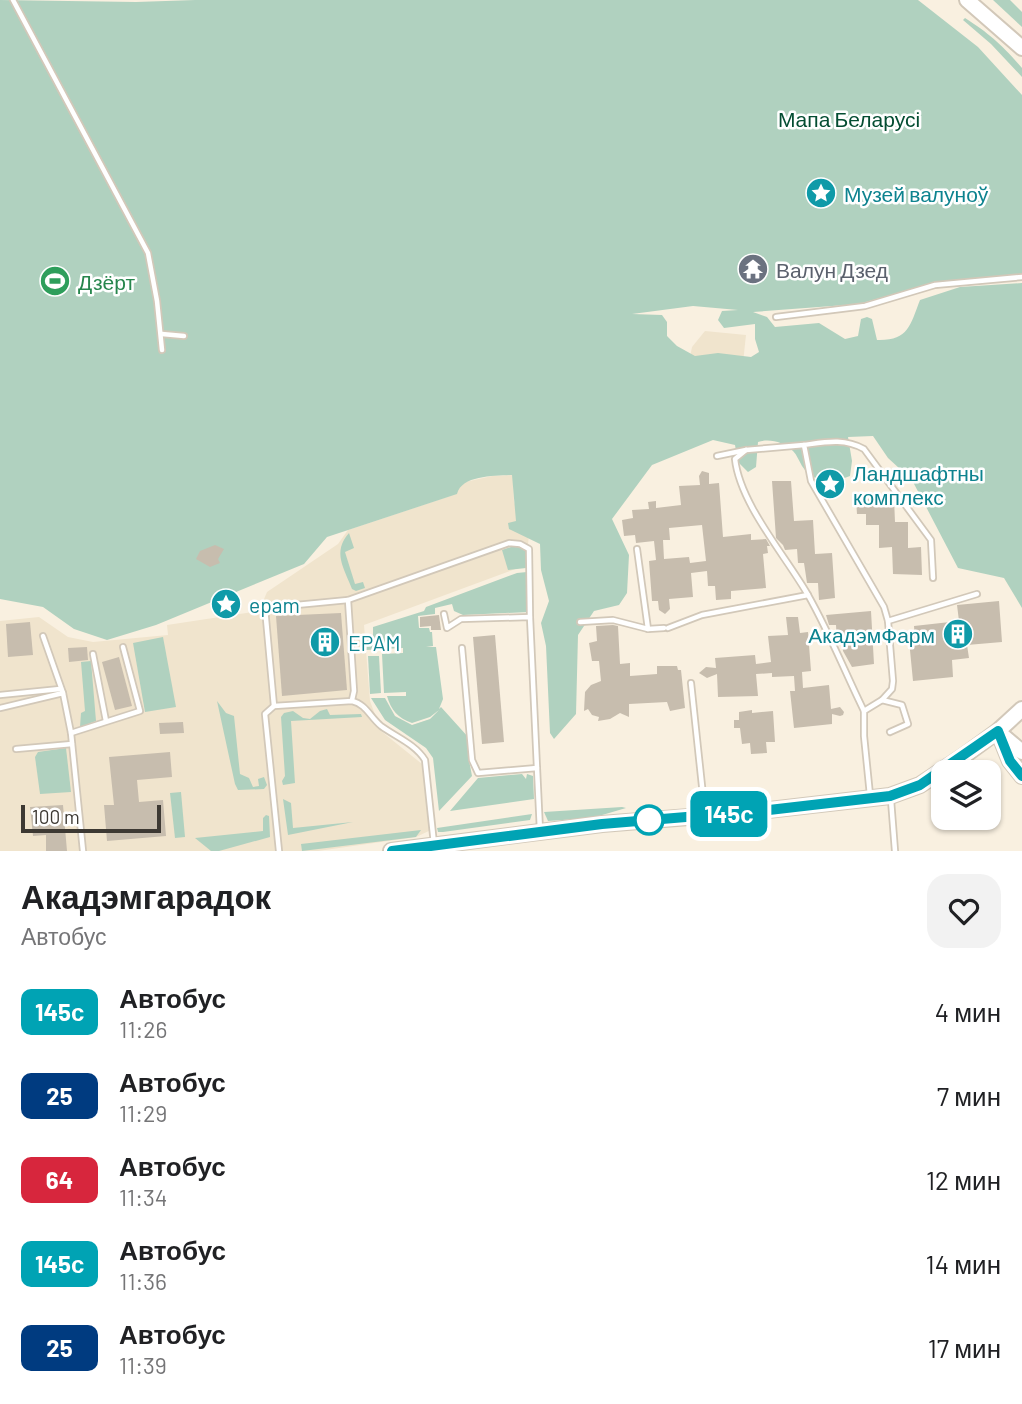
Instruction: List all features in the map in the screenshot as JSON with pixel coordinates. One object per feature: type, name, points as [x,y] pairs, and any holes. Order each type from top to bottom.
[{"type":"main road","points":[[967,0],[1022,48]]},
{"type":"main road","points":[[391,851],[540,832],[890,796],[920,785],[998,731],[1022,709]]},
{"type":"main road","points":[[998,731],[1022,752]]},
{"type":"main road","points":[[998,731],[1010,761],[1022,775]]},
{"type":"lane","points":[[13,0],[145,245],[153,277],[162,350]]},
{"type":"lane","points":[[775,317],[864,306],[935,285],[1022,277]]},
{"type":"lane","points":[[162,334],[184,337]]},
{"type":"lane","points":[[717,456],[746,450],[832,441],[851,442],[864,449],[931,540],[933,578]]},
{"type":"lane","points":[[804,445],[811,481],[884,607],[888,621],[892,689],[882,700],[864,711]]},
{"type":"lane","points":[[746,450],[734,459],[741,482],[762,523],[808,595],[864,711],[871,800]]},
{"type":"lane","points":[[274,706],[265,608],[348,600],[509,543],[520,544],[529,550],[540,832]]},
{"type":"lane","points":[[637,549],[648,629]]},
{"type":"lane","points":[[888,621],[977,594]]},
{"type":"lane","points":[[580,622],[612,620],[648,629],[666,628],[702,615],[808,595]]},
{"type":"lane","points":[[348,600],[354,691],[352,701]]},
{"type":"lane","points":[[444,614],[447,628],[461,619],[530,617]]},
{"type":"lane","points":[[43,636],[62,691],[71,733],[83,851]]},
{"type":"lane","points":[[71,733],[140,711],[122,647]]},
{"type":"lane","points":[[462,648],[472,760],[478,773],[537,768]]},
{"type":"lane","points":[[93,654],[106,722]]},
{"type":"lane","points":[[691,683],[705,816]]},
{"type":"lane","points":[[0,695],[62,691]]},
{"type":"lane","points":[[0,708],[62,691]]},
{"type":"lane","points":[[882,700],[902,705],[908,724],[890,732]]},
{"type":"lane","points":[[279,851],[265,714],[274,706],[352,701],[360,703],[379,725],[421,752],[425,760],[434,845]]},
{"type":"lane","points":[[16,749],[72,744]]},
{"type":"lane","points":[[890,796],[895,851]]},
{"type":"shaded area","points":[[705,331],[746,335],[740,391],[687,372],[692,347]]},
{"type":"shaded area","points":[[513,475],[514,502],[529,534],[526,565],[364,625],[370,701],[381,731],[422,764],[431,830],[416,837],[318,851],[0,851],[0,621],[39,617],[68,637],[93,642],[168,635],[167,625],[259,611],[267,592],[338,544],[348,530],[456,494],[465,482]]},
{"type":"green space","name":"Мапа Беларусі","points":[[0,0],[918,0],[978,47],[1022,95],[1022,274],[932,283],[859,304],[753,312],[767,317],[775,327],[819,323],[845,339],[858,336],[861,319],[867,317],[872,319],[877,340],[887,340],[902,335],[920,300],[960,287],[1022,283],[1022,608],[1004,578],[958,568],[912,480],[888,458],[873,436],[848,437],[852,461],[850,476],[837,480],[812,476],[793,451],[772,441],[758,442],[756,467],[748,472],[738,462],[735,445],[713,440],[652,465],[612,519],[629,555],[627,593],[619,605],[594,611],[578,635],[576,714],[554,739],[550,733],[546,646],[541,623],[549,601],[541,570],[540,544],[509,529],[508,523],[516,521],[512,475],[472,480],[465,483],[457,494],[327,537],[304,564],[156,625],[107,640],[74,629],[43,607],[0,599]],"holes":[[[693,306],[738,310],[722,311],[718,320],[724,328],[755,324],[755,339],[759,352],[751,357],[718,353],[695,356],[677,346],[667,336],[667,322],[662,315],[632,314]]]},
{"type":"green space","points":[[993,0],[1010,0],[1022,12],[1022,27]]},
{"type":"green space","points":[[965,18],[1008,53],[1022,68],[1022,77],[991,44],[963,20]]},
{"type":"green space","points":[[349,533],[354,548],[345,552],[355,584],[363,582],[365,588],[356,591],[352,589],[340,554]]},
{"type":"green space","points":[[514,546],[526,551],[526,568],[508,570],[502,550]]},
{"type":"green space","points":[[527,572],[529,612],[463,615],[454,611],[452,604],[435,608],[435,614],[418,616],[419,628],[429,628],[432,632],[433,646],[426,647],[436,647],[443,699],[439,709],[441,707],[469,738],[472,776],[439,811],[433,758],[426,748],[385,720],[371,698],[385,698],[395,716],[412,725],[430,719],[439,710],[430,717],[412,723],[399,716],[387,696],[406,696],[406,692],[384,693],[382,654],[403,653],[403,648],[366,650],[366,641],[373,636],[373,627],[424,611],[426,607],[517,573]]},
{"type":"green space","points":[[163,637],[176,707],[145,712],[133,643]]},
{"type":"green space","points":[[368,656],[379,656],[381,693],[370,694]]},
{"type":"green space","points":[[91,661],[96,721],[80,727],[81,713],[85,711],[81,662]]},
{"type":"green space","points":[[217,701],[226,713],[234,716],[240,774],[249,778],[253,787],[259,786],[258,779],[264,777],[267,785],[264,789],[238,790]]},
{"type":"green space","points":[[327,709],[330,715],[361,714],[362,717],[291,721],[295,783],[283,785],[285,776],[281,717],[284,713],[293,711],[310,719]]},
{"type":"green space","points":[[66,748],[71,792],[40,794],[35,757],[38,752]]},
{"type":"green space","points":[[522,774],[526,779],[527,774],[533,776],[534,799],[450,811],[478,778]]},
{"type":"green space","points":[[181,792],[185,837],[175,838],[170,793]]},
{"type":"green space","points":[[283,799],[291,803],[293,828],[353,822],[288,835]]},
{"type":"green space","points":[[626,808],[592,818],[548,821],[544,812]]},
{"type":"green space","points":[[532,814],[530,820],[443,832],[438,832],[437,828]]},
{"type":"green space","points":[[269,816],[270,837],[219,851],[211,851],[195,838],[263,831],[263,818]]},
{"type":"green space","points":[[421,830],[416,837],[302,851],[301,844]]},
{"type":"building","points":[[702,471],[709,473],[709,484],[719,483],[723,537],[751,534],[751,540],[766,539],[770,546],[767,546],[768,553],[763,554],[766,588],[731,591],[731,599],[716,600],[715,586],[708,586],[707,571],[691,573],[693,597],[669,599],[670,609],[665,614],[659,610],[658,601],[652,601],[649,561],[656,560],[654,541],[636,543],[635,535],[624,536],[622,520],[633,518],[632,510],[649,509],[648,502],[656,501],[656,508],[681,505],[679,486],[700,485],[699,476]],"holes":[[[702,525],[706,561],[690,563],[689,557],[664,559],[663,540],[670,540],[669,528]]]},
{"type":"building","points":[[772,481],[791,481],[794,521],[813,520],[815,554],[832,553],[835,598],[819,600],[818,583],[807,583],[804,563],[798,563],[797,549],[785,550],[776,538]]},
{"type":"building","points":[[894,498],[895,522],[908,522],[908,548],[921,547],[922,575],[893,574],[892,547],[879,548],[879,525],[866,525],[866,514],[857,514],[856,499]]},
{"type":"building","points":[[215,545],[224,549],[218,559],[220,563],[210,567],[196,559],[200,551]]},
{"type":"building","name":"АкадэмФарм","points":[[999,601],[1002,642],[967,645],[969,658],[952,660],[953,677],[913,681],[909,640],[915,640],[914,626],[959,621],[957,605]]},
{"type":"building","points":[[871,611],[874,664],[852,667],[843,651],[842,642],[837,642],[836,625],[829,625],[826,615]]},
{"type":"building","name":"EPAM","points":[[341,613],[347,690],[282,696],[276,616]]},
{"type":"building","points":[[439,615],[441,630],[431,630],[431,626],[420,627],[420,617]]},
{"type":"building","points":[[786,617],[798,617],[800,633],[808,632],[811,671],[802,672],[803,688],[829,685],[831,709],[840,707],[844,712],[840,716],[832,714],[832,724],[794,728],[790,691],[795,691],[794,676],[772,677],[772,673],[756,674],[758,696],[718,697],[717,674],[707,678],[699,673],[706,667],[716,668],[715,658],[755,655],[756,664],[771,662],[768,636],[788,635]]},
{"type":"building","points":[[30,622],[33,655],[8,657],[6,624]]},
{"type":"building","points":[[596,626],[618,626],[620,664],[630,663],[630,676],[657,674],[657,666],[677,666],[678,670],[681,670],[685,708],[670,711],[667,702],[629,704],[629,717],[620,713],[610,719],[598,721],[599,717],[592,715],[588,709],[584,711],[585,692],[591,685],[601,681],[599,661],[592,661],[589,643],[597,641]]},
{"type":"building","points":[[495,635],[504,742],[482,744],[473,637]]},
{"type":"building","points":[[87,647],[88,660],[69,662],[68,648]]},
{"type":"building","points":[[119,657],[132,706],[115,710],[102,662]]},
{"type":"building","points":[[752,710],[752,713],[773,711],[775,742],[766,742],[767,753],[751,754],[750,743],[742,744],[740,728],[734,728],[734,720],[739,720],[739,712]]},
{"type":"building","points":[[183,722],[184,733],[160,734],[159,723]]},
{"type":"building","points":[[170,752],[172,777],[137,780],[139,802],[163,800],[166,836],[107,841],[104,805],[114,805],[109,757]]},
{"type":"building","points":[[63,805],[67,851],[46,851],[46,835],[33,836],[30,807]]},
{"type":"bus line","name":"145с","points":[[392,851],[602,824],[871,800],[920,785],[998,731],[1010,761],[1022,776]]},
{"type":"place","name":"Музей валуноў","points":[[821,193]]},
{"type":"place","name":"Валун Дзед","points":[[753,269]]},
{"type":"place","name":"Дзёрт","points":[[55,281]]},
{"type":"place","name":"Ландшафтны комплекс","points":[[830,484]]},
{"type":"place","name":"epam","points":[[226,604]]},
{"type":"place","name":"АкадэмФарм","points":[[958,634]]},
{"type":"place","name":"EPAM","points":[[325,642]]}]
